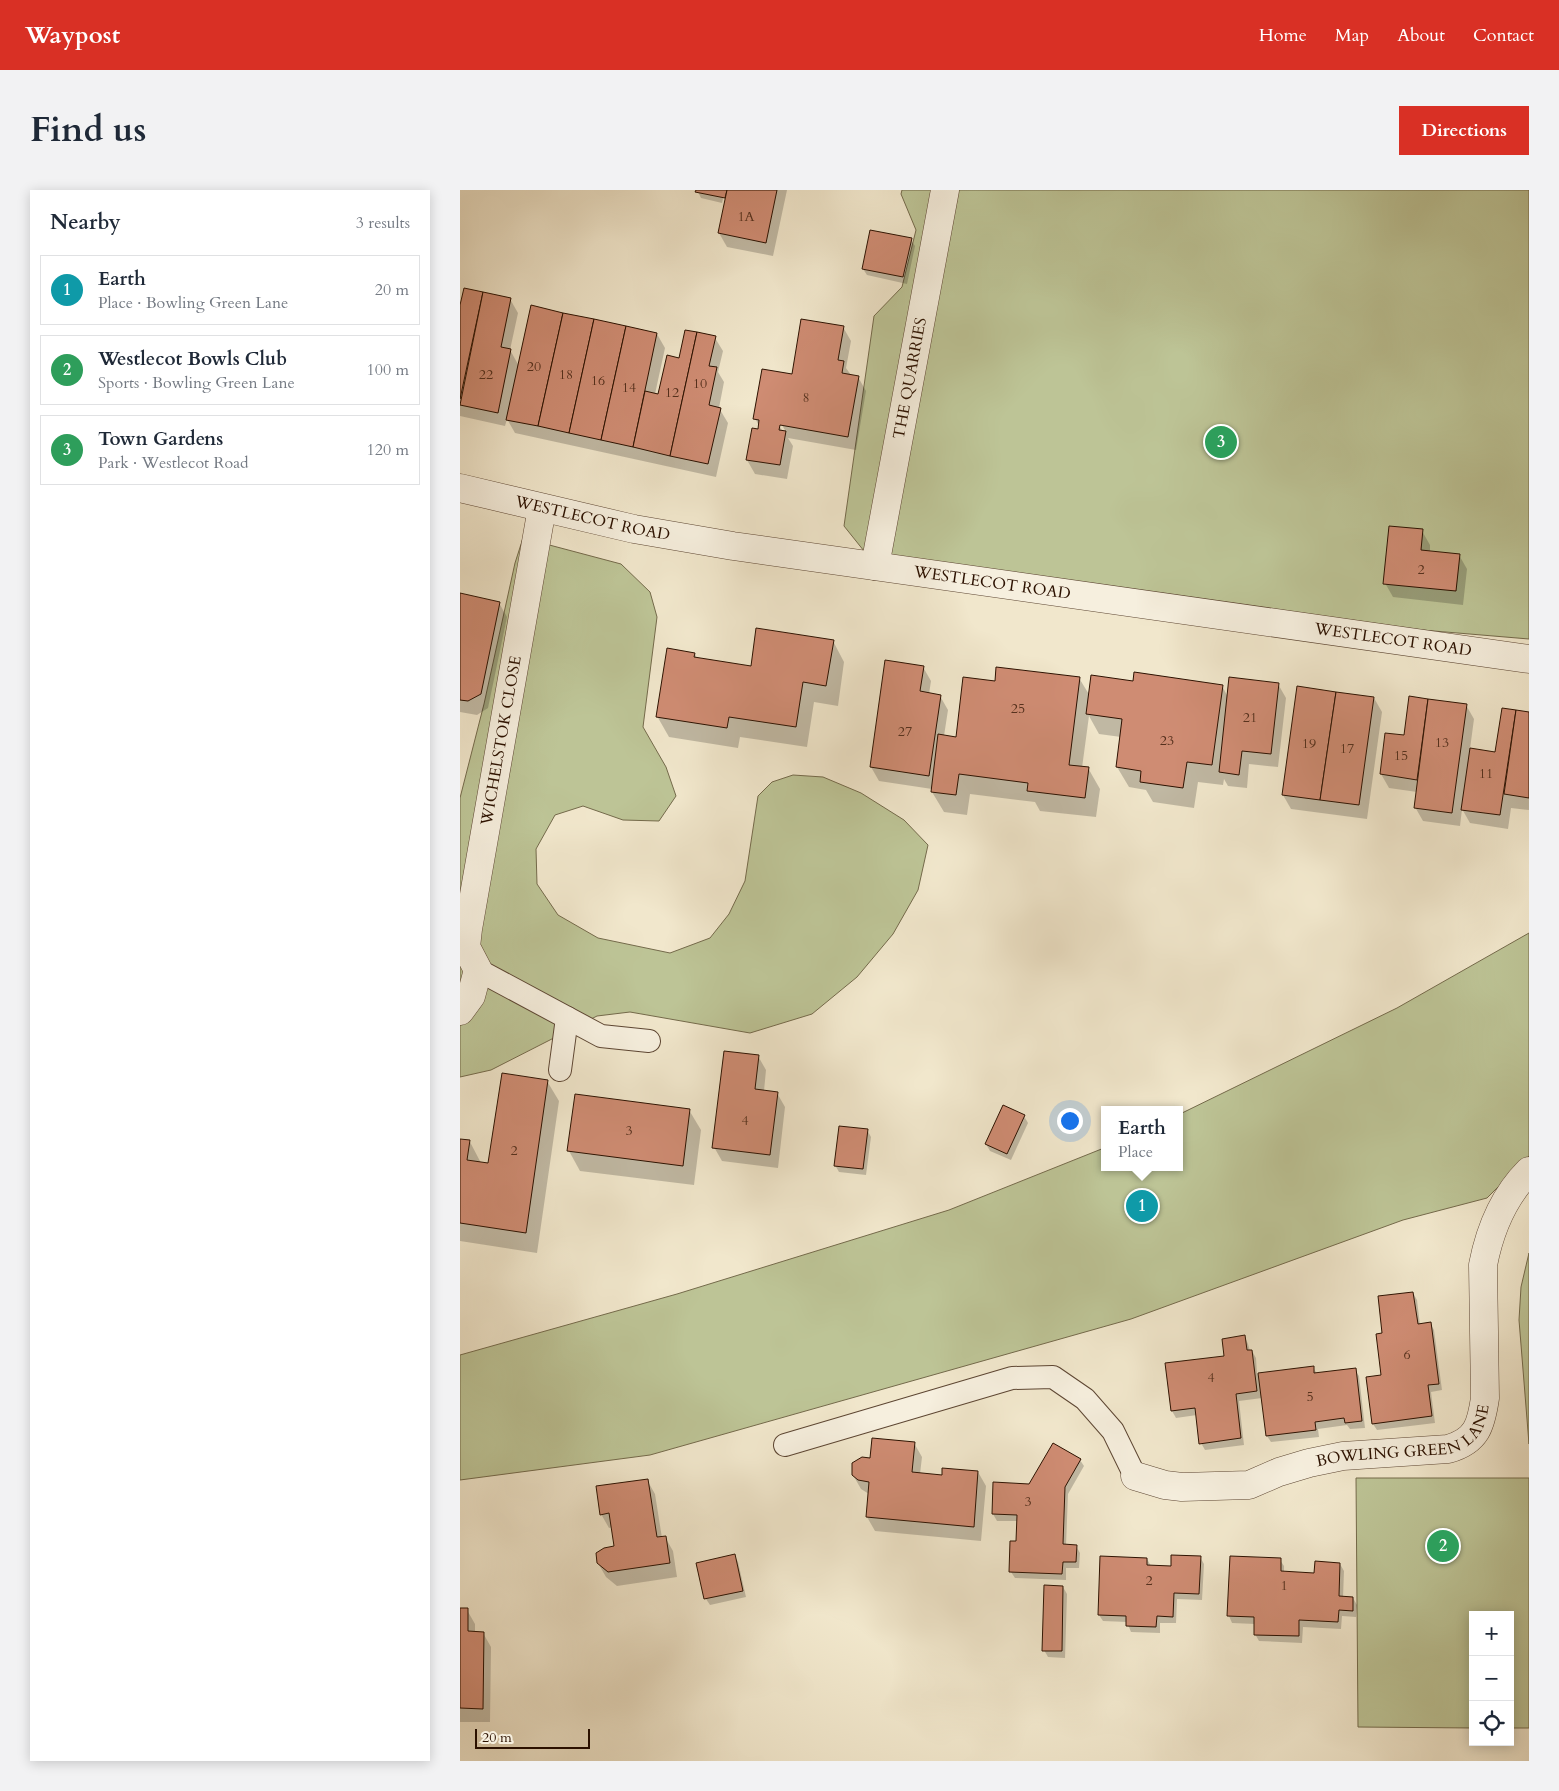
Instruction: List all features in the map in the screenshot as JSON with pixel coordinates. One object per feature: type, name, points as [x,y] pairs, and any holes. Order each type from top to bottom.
[{"type":"street","name":"THE QUARRIES","points":[[875,566],[945,190]]},
{"type":"street","name":"WESTLECOT ROAD","points":[[460,488],[634,529],[733,546],[1529,659]]},
{"type":"street","name":"WICHELSTOK CLOSE","points":[[478,970],[466,947],[468,929],[542,508]]},
{"type":"street","points":[[460,1010],[471,996],[478,970]]},
{"type":"street","name":"BOWLING GREEN LANE","points":[[1135,1476],[1165,1485],[1182,1487],[1249,1485],[1286,1470],[1343,1456],[1448,1449],[1460,1446],[1467,1441],[1476,1431],[1482,1419],[1485,1398],[1483,1265],[1487,1245],[1505,1200],[1529,1171]]},
{"type":"lane","points":[[478,970],[601,1036],[649,1041]]},
{"type":"lane","points":[[560,1070],[567,1018]]},
{"type":"lane","points":[[785,1445],[1012,1378],[1053,1377],[1085,1399],[1113,1431],[1135,1476]]},
{"type":"green space","points":[[902,190],[1529,190],[1529,639],[1422,630],[864,551],[844,526],[874,316],[902,287],[916,230],[901,194]]},
{"type":"green space","points":[[523,538],[621,564],[650,592],[657,617],[643,727],[666,767],[676,796],[659,821],[623,820],[583,806],[555,815],[536,849],[537,884],[558,915],[598,938],[670,953],[710,938],[729,914],[745,881],[758,796],[772,782],[793,775],[823,777],[861,793],[904,820],[928,845],[918,890],[893,934],[857,977],[812,1014],[750,1033],[630,1012],[597,1016],[491,1070],[460,1077],[460,798],[484,704],[515,563]]},
{"type":"green space","points":[[1529,933],[1529,1156],[1487,1198],[1403,1220],[1131,1319],[650,1455],[460,1480],[460,1355],[677,1294],[949,1210],[1101,1149],[1101,1171],[1183,1171],[1183,1113],[1397,1008]]},
{"type":"green space","points":[[1529,1253],[1529,1444],[1519,1320],[1521,1287]]},
{"type":"green space","points":[[1356,1478],[1529,1478],[1529,1728],[1514,1728],[1514,1611],[1469,1611],[1469,1728],[1358,1727]]},
{"type":"building","points":[[696,190],[727,190],[725,198],[695,192]]},
{"type":"building","points":[[727,190],[777,190],[766,243],[718,233]]},
{"type":"building","points":[[870,230],[912,238],[903,277],[862,269]]},
{"type":"building","points":[[464,288],[483,292],[460,399],[460,305]]},
{"type":"building","points":[[483,292],[511,298],[501,347],[511,349],[498,413],[460,405]]},
{"type":"building","points":[[531,305],[563,313],[538,426],[506,420]]},
{"type":"building","points":[[563,313],[594,319],[569,433],[538,426]]},
{"type":"building","points":[[594,319],[626,326],[601,440],[569,433]]},
{"type":"building","points":[[801,319],[844,326],[838,360],[844,361],[842,373],[859,376],[848,437],[780,425],[779,430],[786,431],[780,465],[746,460],[752,428],[758,429],[759,420],[753,419],[762,369],[792,374]]},
{"type":"building","points":[[626,326],[657,333],[633,447],[601,440]]},
{"type":"building","points":[[685,330],[697,332],[670,456],[633,447],[645,391],[658,394],[667,355],[679,358]]},
{"type":"building","points":[[697,332],[716,336],[709,366],[717,367],[709,405],[721,408],[708,464],[670,456]]},
{"type":"building","points":[[1389,526],[1423,529],[1421,550],[1460,554],[1456,591],[1383,584]]},
{"type":"building","points":[[460,593],[500,602],[481,694],[468,701],[460,700]]},
{"type":"building","points":[[756,628],[834,640],[826,686],[803,682],[796,727],[729,717],[727,728],[656,717],[667,648],[695,653],[694,657],[751,666]]},
{"type":"building","points":[[885,660],[924,666],[920,691],[941,695],[929,776],[870,767]]},
{"type":"building","points":[[996,667],[1080,677],[1069,765],[1089,767],[1085,798],[1027,791],[1028,783],[959,774],[956,795],[931,792],[938,734],[956,737],[963,677],[995,681]]},
{"type":"building","points":[[1134,672],[1223,685],[1212,765],[1187,762],[1183,788],[1140,782],[1141,771],[1116,767],[1122,719],[1086,714],[1091,675],[1133,681]]},
{"type":"building","points":[[1229,677],[1279,683],[1271,754],[1242,751],[1239,775],[1219,772]]},
{"type":"building","points":[[1297,686],[1336,692],[1320,800],[1282,795]]},
{"type":"building","points":[[1336,692],[1374,697],[1359,805],[1320,800]]},
{"type":"building","points":[[1409,696],[1428,699],[1417,780],[1380,774],[1385,733],[1404,735]]},
{"type":"building","points":[[1428,699],[1467,704],[1452,813],[1414,808]]},
{"type":"building","points":[[1502,708],[1516,710],[1500,815],[1461,810],[1470,748],[1495,752]]},
{"type":"building","points":[[1516,710],[1529,712],[1529,798],[1504,794]]},
{"type":"building","points":[[724,1051],[759,1055],[755,1089],[778,1092],[770,1155],[712,1148]]},
{"type":"building","points":[[502,1073],[548,1080],[526,1233],[460,1223],[460,1139],[470,1140],[467,1160],[488,1163]]},
{"type":"building","points":[[575,1094],[690,1109],[683,1166],[567,1151]]},
{"type":"building","points":[[1003,1105],[1025,1115],[1007,1154],[985,1144]]},
{"type":"building","points":[[839,1126],[868,1129],[863,1169],[834,1166]]},
{"type":"building","points":[[1413,1292],[1418,1324],[1431,1322],[1439,1384],[1428,1385],[1432,1416],[1372,1424],[1366,1377],[1381,1375],[1376,1334],[1382,1333],[1378,1296]]},
{"type":"building","points":[[1245,1335],[1247,1350],[1252,1350],[1257,1391],[1236,1394],[1241,1438],[1199,1444],[1195,1408],[1171,1411],[1165,1363],[1224,1356],[1222,1339]]},
{"type":"building","points":[[1314,1366],[1314,1373],[1356,1368],[1362,1421],[1345,1423],[1344,1418],[1315,1422],[1316,1430],[1266,1436],[1258,1373]]},
{"type":"building","points":[[872,1438],[915,1442],[912,1472],[942,1475],[942,1468],[978,1471],[974,1527],[866,1517],[869,1482],[858,1480],[852,1475],[852,1463],[862,1457],[870,1458]]},
{"type":"building","points":[[1053,1443],[1081,1459],[1065,1487],[1063,1544],[1077,1545],[1076,1562],[1063,1562],[1062,1574],[1009,1572],[1010,1541],[1016,1541],[1017,1515],[992,1514],[993,1482],[1029,1484]]},
{"type":"building","points":[[648,1479],[657,1537],[666,1536],[670,1563],[608,1572],[597,1563],[596,1553],[604,1548],[614,1546],[609,1513],[600,1515],[596,1486]]},
{"type":"building","points":[[735,1554],[743,1591],[704,1599],[696,1563]]},
{"type":"building","points":[[1171,1555],[1201,1556],[1199,1594],[1174,1593],[1173,1617],[1157,1616],[1156,1627],[1126,1626],[1126,1616],[1098,1615],[1100,1556],[1147,1558],[1147,1565],[1171,1566]]},
{"type":"building","points":[[1230,1556],[1281,1558],[1281,1571],[1314,1573],[1315,1561],[1340,1563],[1339,1596],[1353,1597],[1353,1611],[1339,1610],[1338,1622],[1299,1620],[1299,1636],[1254,1635],[1254,1617],[1227,1616]]},
{"type":"building","points":[[1044,1585],[1063,1586],[1062,1651],[1042,1651]]},
{"type":"building","points":[[460,1608],[468,1608],[468,1631],[484,1632],[483,1709],[460,1708]]},
{"type":"place","name":"Town Gardens","points":[[1221,442]]},
{"type":"place","name":"Earth","points":[[1142,1206]]},
{"type":"place","name":"Westlecot Bowls Club","points":[[1443,1546]]}]
